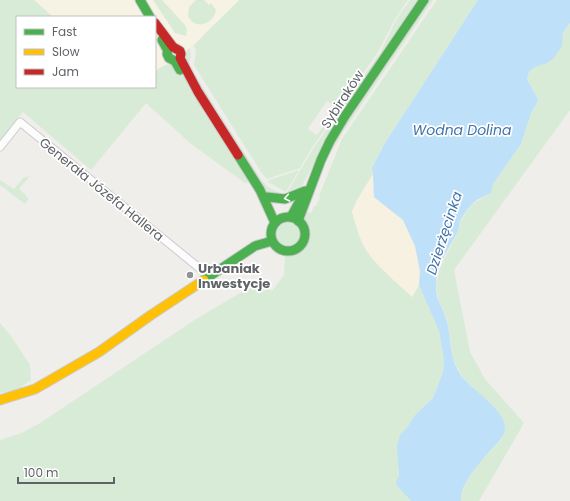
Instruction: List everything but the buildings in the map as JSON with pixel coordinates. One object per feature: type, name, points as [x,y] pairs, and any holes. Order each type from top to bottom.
[{"type":"street","points":[[140,0],[149,16]]},
{"type":"street","name":"Sybiraków","points":[[287,220],[341,122],[424,0]]},
{"type":"street","points":[[156,26],[171,49],[167,54],[169,58],[177,60],[188,72],[198,92],[260,190],[287,220],[303,227],[305,235],[303,243],[293,250],[285,251],[278,248],[272,241],[271,234],[287,220],[305,191],[321,160]]},
{"type":"street","name":"Generała Józefa Hallera","points":[[0,148],[20,122],[209,276]]},
{"type":"street","points":[[260,190],[287,220]]},
{"type":"street","points":[[267,197],[285,199],[305,191]]},
{"type":"street","points":[[0,400],[35,389],[66,372],[99,352],[151,315],[255,246],[272,241]]},
{"type":"shaded area","points":[[34,0],[257,0],[212,25],[200,39],[186,51],[156,70],[156,16],[52,16]]},
{"type":"green space","points":[[0,0],[34,0],[52,16],[16,16],[16,88],[156,88],[156,70],[168,65],[176,66],[251,182],[245,183],[190,143],[146,103],[91,170],[23,112],[0,140]]},
{"type":"green space","points":[[153,0],[162,0],[185,25],[187,30],[186,36],[175,33]]},
{"type":"green space","points":[[196,0],[204,0],[209,5],[211,3],[216,10],[212,19],[204,24],[191,21],[188,16],[189,7]]},
{"type":"green space","points":[[239,0],[408,0],[395,19],[378,52],[330,121],[328,120],[337,108],[327,101],[309,127],[308,129],[317,135],[326,123],[328,125],[300,168],[267,179],[261,172],[194,65],[196,51],[194,45]]},
{"type":"green space","points":[[410,0],[420,0],[335,124],[332,122],[380,53],[396,20]]},
{"type":"green space","points":[[428,0],[433,0],[343,132],[332,151],[336,136]]},
{"type":"green space","points":[[437,0],[478,0],[385,143],[372,168],[373,174],[357,200],[352,212],[361,241],[371,257],[412,297],[419,285],[439,331],[444,360],[443,372],[433,398],[414,416],[409,425],[400,435],[398,487],[411,501],[0,501],[0,440],[22,433],[40,423],[196,319],[259,282],[272,291],[284,275],[285,254],[290,254],[298,250],[306,241],[307,232],[303,218],[305,211],[311,213],[314,206],[316,206],[342,139]]},
{"type":"green space","name":"Wodna Dolina","points":[[570,23],[570,110],[454,270],[470,352],[485,379],[524,423],[479,501],[461,501],[465,486],[470,477],[501,440],[499,413],[463,378],[457,367],[453,357],[447,319],[439,303],[436,287],[439,270],[458,231],[460,222],[472,204],[491,193],[493,184],[521,144],[531,113],[538,99],[527,79],[529,72],[535,67],[545,64],[563,38],[563,32]]},
{"type":"green space","points":[[189,48],[191,53],[190,67],[262,181],[268,187],[283,195],[270,194],[265,190],[184,62],[185,54]]},
{"type":"green space","points":[[329,126],[332,129],[302,186],[289,196],[288,191],[313,149]]},
{"type":"green space","points":[[299,170],[286,192],[268,182],[269,180]]},
{"type":"green space","points":[[30,176],[19,189],[26,195],[26,197],[29,198],[25,204],[0,185],[0,180],[14,189],[23,178]]},
{"type":"green space","points":[[283,222],[293,222],[300,229],[300,239],[293,246],[283,246],[276,239],[276,229]]},
{"type":"green space","points":[[0,323],[11,336],[30,365],[31,380],[17,390],[0,393]]},
{"type":"sand","points":[[373,174],[374,197],[403,220],[415,246],[420,271],[419,285],[412,297],[371,257],[366,250],[356,227],[352,212],[357,200]]},
{"type":"water","name":"Wodna Dolina","points":[[478,0],[570,0],[570,23],[563,32],[562,46],[553,59],[545,64],[535,67],[529,72],[527,79],[538,99],[531,113],[521,144],[493,184],[491,193],[474,202],[460,221],[457,233],[446,252],[438,272],[436,286],[437,297],[447,321],[452,353],[456,366],[463,378],[495,408],[504,421],[504,432],[499,442],[470,475],[463,489],[461,501],[411,501],[396,483],[399,475],[397,446],[400,435],[409,425],[414,416],[433,398],[443,372],[444,360],[439,331],[419,285],[420,271],[415,246],[403,220],[374,197],[372,168],[385,143]]},
{"type":"traffic: fast","points":[[140,0],[149,16]]},
{"type":"traffic: fast","points":[[298,221],[321,160],[330,141],[345,116],[424,0]]},
{"type":"traffic: fast","points":[[162,40],[168,51],[167,54],[169,58],[175,61],[180,70]]},
{"type":"traffic: fast","points":[[238,155],[260,190],[275,223]]},
{"type":"traffic: fast","points":[[267,197],[285,199],[305,191]]},
{"type":"traffic: fast","points":[[291,217],[303,195]]},
{"type":"traffic: fast","points":[[285,217],[291,217],[300,222],[304,228],[305,234],[304,240],[300,246],[291,251],[285,251],[276,246],[271,237],[271,231],[276,222],[285,217]]},
{"type":"traffic: fast","points":[[204,280],[255,246],[272,241]]},
{"type":"traffic: slow","points":[[0,400],[35,389],[99,352],[204,280]]},
{"type":"traffic: jam","points":[[156,24],[173,47],[180,51],[180,58],[198,92],[238,155]]},
{"type":"place","name":"Urbaniak Inwestycje","points":[[190,275]]},
{"type":"water label","name":"Dzierżęcinka","points":[[444,233]]}]
